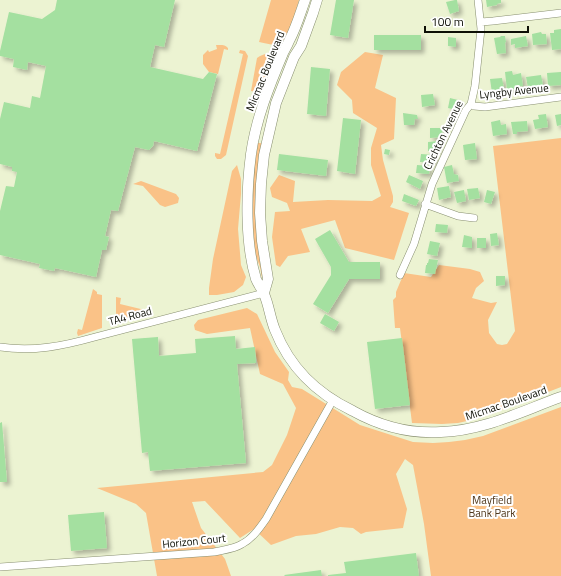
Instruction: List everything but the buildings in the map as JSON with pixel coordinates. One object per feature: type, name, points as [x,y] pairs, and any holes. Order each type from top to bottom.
[{"type":"street","name":"Micmac Boulevard","points":[[305,0],[294,31],[283,53],[258,118],[252,153],[248,196],[248,231],[256,280],[264,293],[274,328],[285,352],[299,372],[333,400],[365,418],[405,430],[428,433],[451,432],[473,428],[491,423],[561,397]]},
{"type":"street","name":"Micmac Boulevard","points":[[264,293],[268,279],[262,240],[260,213],[264,155],[276,103],[294,57],[314,13],[317,0]]},
{"type":"street","name":"Crichton Avenue","points":[[400,275],[414,244],[432,184],[466,110],[471,104],[475,86],[481,29],[478,0]]},
{"type":"street","points":[[481,22],[561,13]]},
{"type":"street","name":"Lyngby Avenue","points":[[471,104],[474,106],[485,107],[561,97]]},
{"type":"street","points":[[425,204],[458,216],[474,218]]},
{"type":"street","name":"TA4 Road","points":[[0,347],[38,349],[72,344],[264,293]]},
{"type":"street","name":"Horizon Court","points":[[0,567],[214,552],[241,545],[250,538],[266,520],[333,400]]},
{"type":"green space","points":[[271,0],[299,0],[289,32],[282,42],[276,45],[259,42]]},
{"type":"green space","points":[[216,45],[224,45],[228,48],[228,50],[224,49],[218,74],[209,72],[203,64],[203,55],[208,50],[209,52],[217,49]]},
{"type":"green space","points":[[240,50],[245,51],[248,56],[226,155],[221,159],[217,159],[215,153],[220,154],[243,54],[239,53]]},
{"type":"green space","points":[[365,52],[383,55],[375,88],[396,98],[394,139],[381,145],[383,160],[393,196],[393,202],[390,207],[409,213],[394,260],[345,248],[335,220],[301,229],[310,252],[288,256],[280,267],[276,265],[272,237],[275,212],[290,211],[287,203],[272,197],[270,188],[279,175],[295,181],[293,202],[328,200],[372,201],[381,196],[371,165],[371,148],[377,128],[353,113],[352,100],[337,85],[341,72]]},
{"type":"green space","points":[[265,54],[271,55],[275,59],[263,93],[251,91],[257,58]]},
{"type":"green space","points":[[561,138],[561,387],[476,419],[458,423],[442,424],[412,423],[400,328],[395,328],[393,300],[396,297],[396,292],[404,273],[431,277],[439,265],[470,269],[480,272],[484,281],[476,288],[472,298],[491,303],[497,302],[488,320],[489,333],[497,344],[507,344],[515,331],[493,146]]},
{"type":"green space","points":[[258,143],[262,143],[264,277],[262,278],[255,254],[253,235],[252,200],[254,168]]},
{"type":"green space","points":[[237,165],[241,179],[238,229],[241,265],[246,277],[243,285],[234,292],[209,295],[213,259],[232,171]]},
{"type":"green space","points":[[141,181],[176,194],[179,198],[178,203],[165,207],[160,205],[143,186],[133,184]]},
{"type":"green space","points":[[93,289],[97,292],[97,294],[102,295],[102,328],[78,336],[78,329],[82,330]]},
{"type":"green space","points":[[116,297],[121,298],[120,304],[149,311],[116,321]]},
{"type":"green space","name":"Mayfield Bank Park","points":[[247,308],[257,314],[275,352],[289,372],[288,380],[292,387],[302,389],[360,425],[413,442],[449,442],[483,436],[561,407],[561,576],[431,576],[424,524],[413,465],[405,459],[396,474],[407,509],[403,528],[366,532],[361,534],[353,528],[340,527],[316,534],[296,536],[271,545],[254,529],[240,538],[205,501],[192,502],[201,528],[225,559],[231,576],[157,576],[146,513],[136,504],[97,488],[263,472],[272,465],[287,435],[296,408],[283,384],[260,374],[250,328],[207,334],[195,330],[194,325],[198,320]]}]
